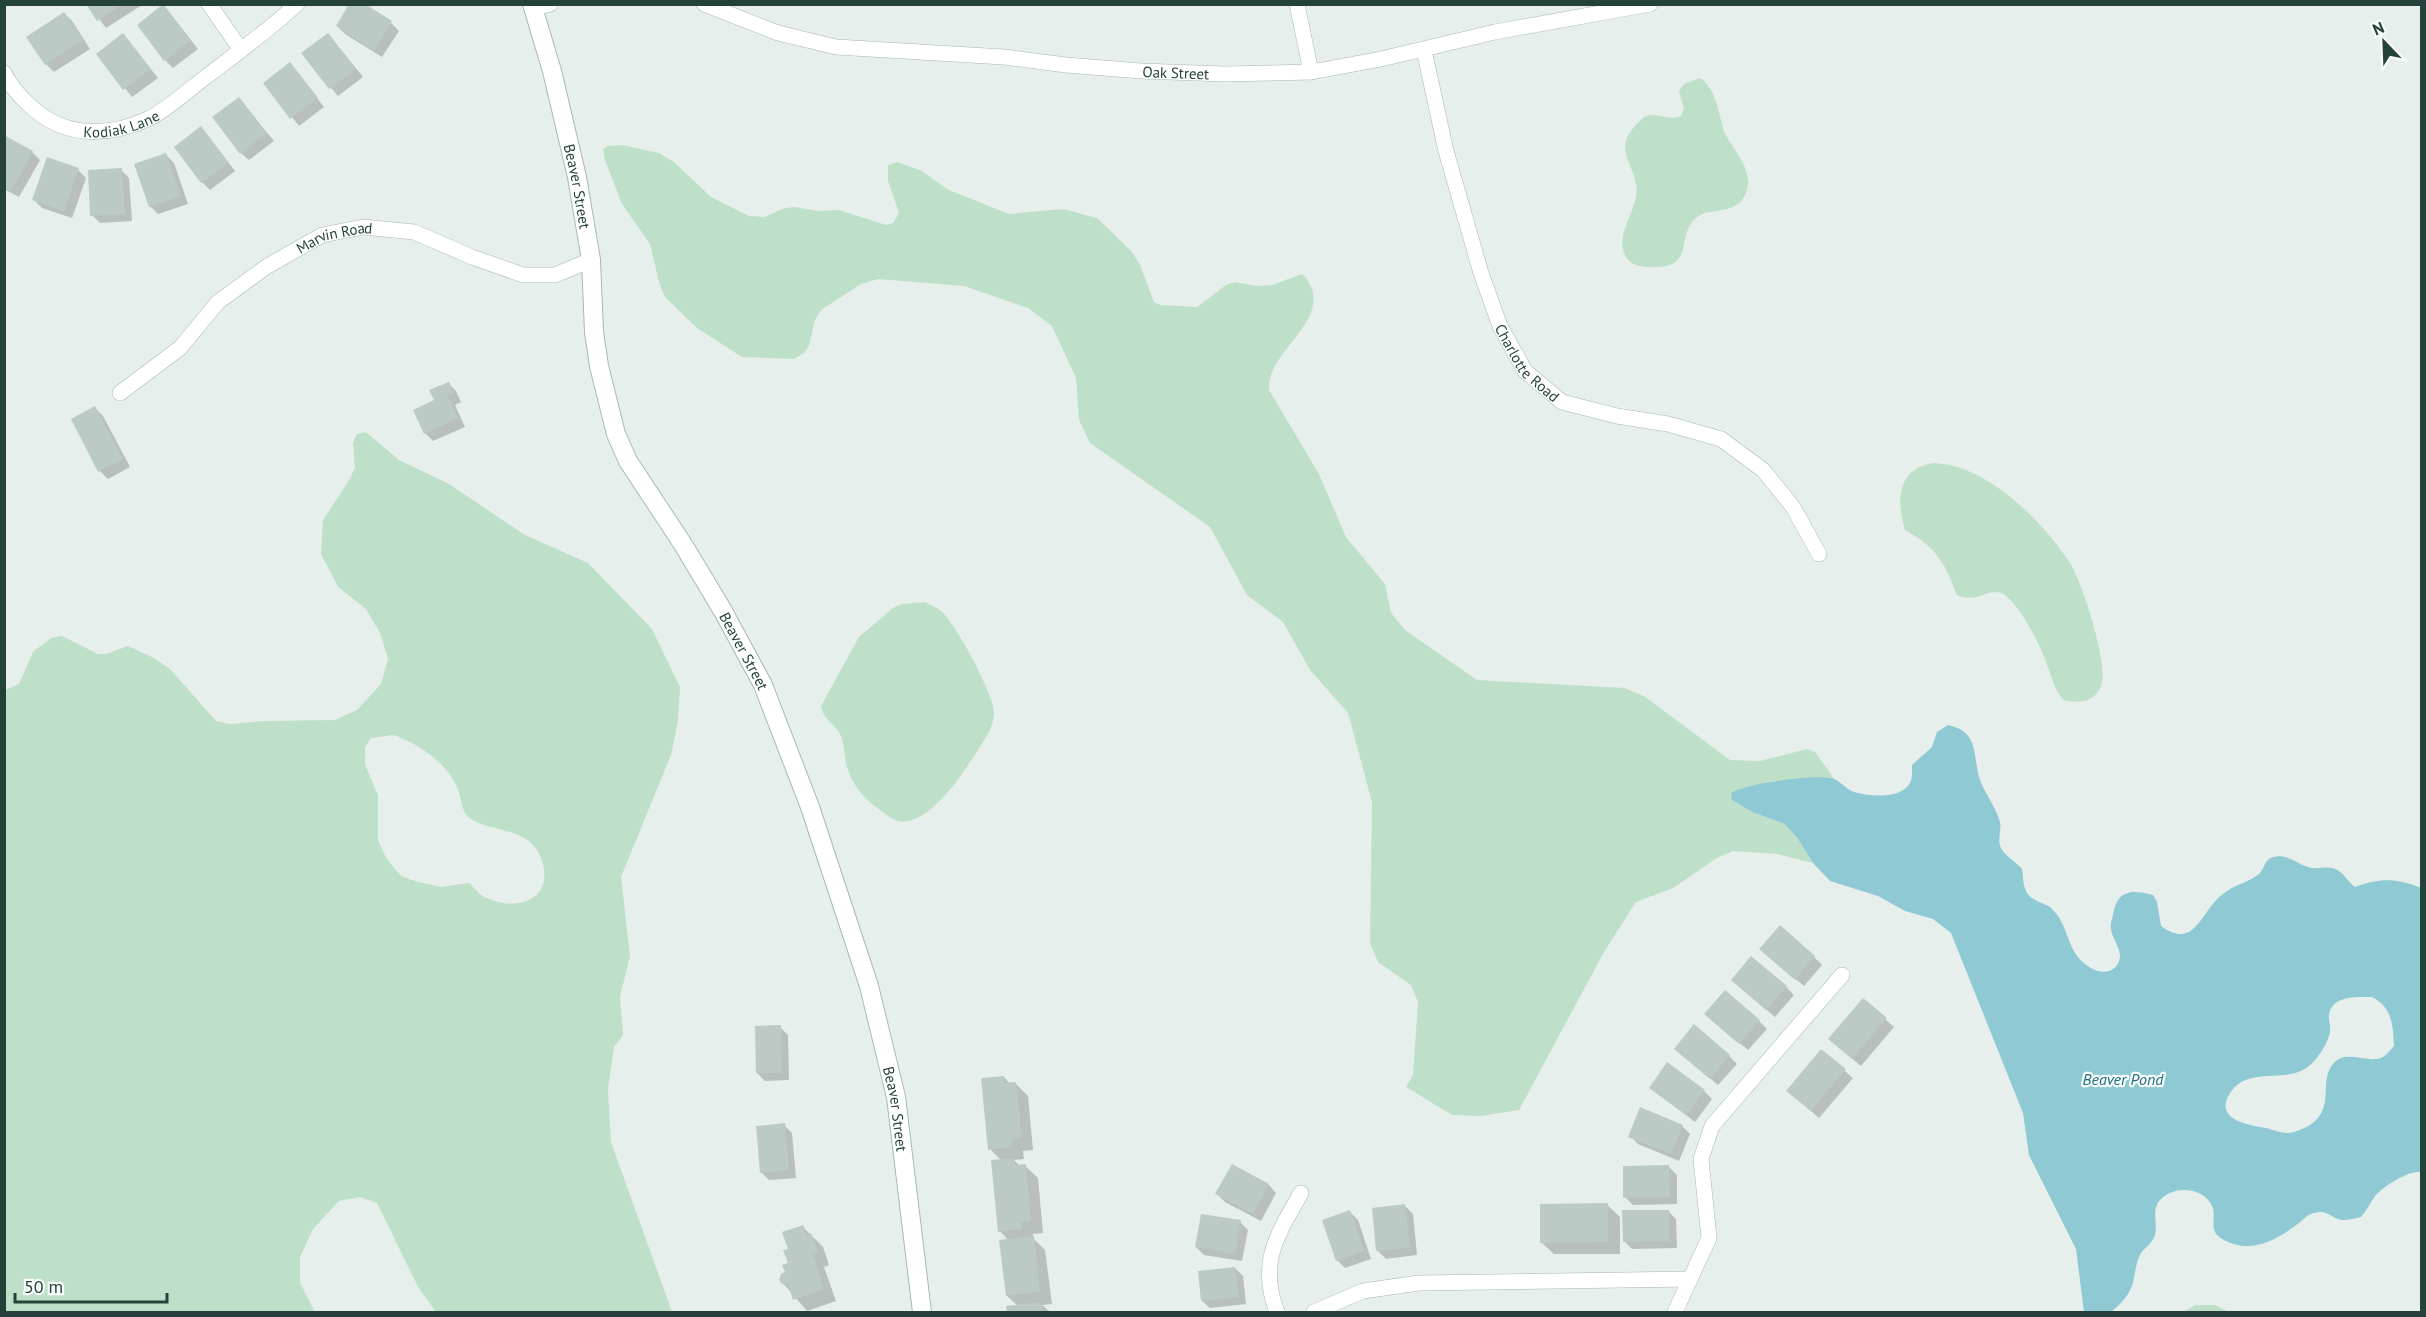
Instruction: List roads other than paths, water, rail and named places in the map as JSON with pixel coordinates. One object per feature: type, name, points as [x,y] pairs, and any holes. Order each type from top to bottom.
[{"type":"street","points":[[209,4],[241,50]]},
{"type":"street","name":"Kodiak Lane","points":[[4,73],[24,101],[46,119],[68,129],[94,132],[117,130],[150,118],[241,50],[297,4]]},
{"type":"street","name":"Oak Street","points":[[704,4],[778,33],[836,47],[1004,57],[1066,66],[1224,74],[1311,72],[1424,50],[1495,32],[1650,4]]},
{"type":"street","points":[[1297,4],[1311,72]]},
{"type":"street","name":"Beaver Street","points":[[538,6],[577,177],[591,260],[598,358],[606,400],[616,434],[628,461],[684,546],[763,685],[795,766],[857,947],[884,1041],[896,1097],[922,1312]]},
{"type":"street","name":"Charlotte Road","points":[[1424,50],[1449,162],[1481,273],[1500,326],[1525,370],[1562,402],[1617,416],[1668,424],[1720,439],[1763,470],[1793,507],[1819,554]]},
{"type":"street","name":"Marvin Road","points":[[120,393],[180,348],[218,302],[266,267],[322,235],[363,227],[414,232],[472,257],[524,275],[555,275],[591,260]]},
{"type":"street","points":[[1675,1312],[1709,1238],[1701,1159],[1712,1126],[1842,975]]},
{"type":"street","points":[[1277,1312],[1273,1302],[1268,1263],[1276,1239],[1301,1193]]},
{"type":"street","points":[[1314,1312],[1363,1291],[1419,1283],[1690,1279]]},
{"type":"water","name":"Beaver Pond","points":[[1948,725],[1958,728],[1970,739],[1980,780],[2000,822],[1999,843],[2002,850],[2022,869],[2027,893],[2050,907],[2058,916],[2078,957],[2095,970],[2104,972],[2112,970],[2118,964],[2120,955],[2111,924],[2118,900],[2126,893],[2138,892],[2153,895],[2157,902],[2161,926],[2173,933],[2182,934],[2196,926],[2223,894],[2255,877],[2273,857],[2289,858],[2312,868],[2336,869],[2355,887],[2388,880],[2404,882],[2421,888],[2421,1172],[2403,1176],[2384,1188],[2375,1196],[2361,1217],[2343,1220],[2323,1212],[2311,1214],[2271,1241],[2253,1246],[2234,1244],[2218,1236],[2214,1228],[2211,1204],[2201,1194],[2187,1190],[2172,1192],[2157,1204],[2155,1235],[2139,1257],[2133,1283],[2125,1298],[2111,1312],[2084,1312],[2076,1249],[2029,1155],[2023,1113],[1951,933],[1933,919],[1905,911],[1878,896],[1830,881],[1813,863],[1798,839],[1785,824],[1752,812],[1732,800],[1731,793],[1739,789],[1780,781],[1822,777],[1834,779],[1851,791],[1860,793],[1881,796],[1896,793],[1909,785],[1912,765],[1932,747],[1937,732]],"holes":[[[2360,997],[2372,997],[2379,1001],[2390,1017],[2394,1046],[2381,1058],[2343,1057],[2333,1064],[2327,1079],[2322,1111],[2310,1125],[2285,1133],[2243,1123],[2229,1115],[2226,1102],[2230,1093],[2238,1085],[2257,1077],[2300,1071],[2312,1063],[2329,1036],[2329,1014],[2335,1003],[2346,998]]]}]
